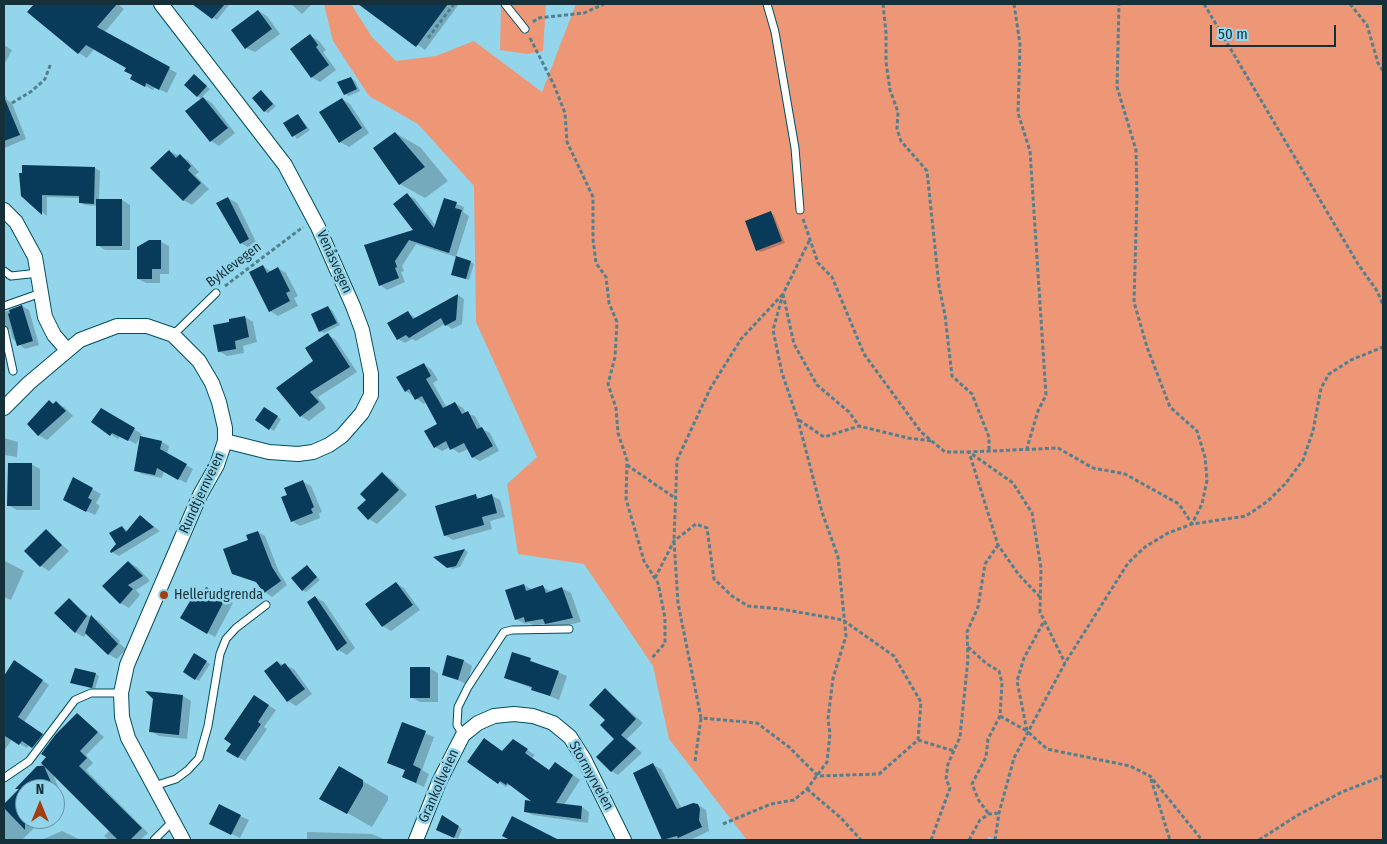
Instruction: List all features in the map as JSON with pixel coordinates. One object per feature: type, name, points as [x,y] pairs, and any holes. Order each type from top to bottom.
[{"type":"street","name":"Venåsvegen","points":[[161,4],[285,165],[315,220],[362,330],[372,374],[371,394],[367,405],[355,423],[342,436],[313,452],[298,454],[269,452],[225,441]]},
{"type":"street","points":[[4,210],[16,222],[35,257],[45,317],[54,335],[67,350]]},
{"type":"street","name":"Rundtjernveien","points":[[4,408],[67,350],[89,335],[117,326],[147,326],[173,336],[199,361],[212,383],[225,428],[225,441],[217,465],[200,495],[127,666],[121,693],[122,717],[128,738],[183,840]]},
{"type":"street","name":"Stormyrveien","points":[[463,735],[478,723],[494,716],[514,714],[533,716],[553,722],[570,737],[584,759],[624,840]]},
{"type":"street","name":"Grankollveien","points":[[416,840],[439,782],[463,735]]},
{"type":"lane","points":[[505,4],[525,29]]},
{"type":"lane","points":[[767,4],[778,49],[795,148],[800,210]]},
{"type":"lane","points":[[4,271],[11,276],[39,273]]},
{"type":"lane","points":[[4,306],[41,293]]},
{"type":"lane","name":"Byklevegen","points":[[173,336],[216,293]]},
{"type":"lane","points":[[4,330],[13,371]]},
{"type":"lane","points":[[154,786],[176,779],[199,758],[208,726],[222,647],[236,628],[266,605]]},
{"type":"lane","name":"Grankollveien","points":[[463,735],[457,725],[458,707],[468,687],[504,632],[512,630],[569,629]]},
{"type":"lane","points":[[4,778],[29,761],[75,700],[91,693],[121,693]]},
{"type":"lane","points":[[154,840],[174,821]]},
{"type":"path","points":[[428,38],[454,4]]},
{"type":"path","points":[[604,4],[584,13],[538,18],[525,29],[554,85],[565,113],[567,142],[593,197],[593,239],[596,263],[606,277],[609,303],[617,322],[615,357],[608,384],[616,408],[618,433],[627,465],[626,499],[644,561],[655,578],[665,618],[665,643],[652,658]]},
{"type":"path","points":[[883,4],[886,62],[890,90],[898,112],[897,129],[901,141],[928,171],[939,286],[945,315],[952,376],[972,394],[989,438],[989,451]]},
{"type":"path","points":[[1014,4],[1020,44],[1018,113],[1030,151],[1046,395],[1038,412],[1027,448]]},
{"type":"path","points":[[1119,4],[1117,87],[1136,150],[1137,195],[1134,302],[1147,347],[1170,407],[1197,431],[1205,457],[1207,480],[1202,504],[1192,524]]},
{"type":"path","points":[[1204,4],[1358,264],[1378,291],[1383,305]]},
{"type":"path","points":[[1350,4],[1367,25],[1378,63],[1383,71]]},
{"type":"path","points":[[12,103],[32,91],[45,79],[51,63]]},
{"type":"path","points":[[800,210],[818,263],[832,277],[864,354],[921,432],[932,441],[946,452],[1058,448],[1093,468],[1125,474],[1179,504],[1192,524]]},
{"type":"path","name":"Byklevegen","points":[[216,293],[254,263],[272,253],[315,220]]},
{"type":"path","points":[[724,824],[771,804],[794,800],[818,776],[827,762],[830,734],[828,719],[833,678],[846,636],[838,557],[822,512],[798,420],[782,373],[772,330],[783,294],[810,239]]},
{"type":"path","points":[[783,294],[794,344],[817,385],[849,412],[859,426]]},
{"type":"path","points":[[695,761],[701,718],[678,603],[674,541],[677,460],[710,389],[741,339],[783,294]]},
{"type":"path","points":[[995,840],[999,813],[1014,758],[1065,663],[1128,563],[1145,547],[1168,533],[1192,524],[1246,516],[1268,501],[1303,460],[1313,431],[1321,388],[1329,374],[1352,360],[1383,348]]},
{"type":"path","points":[[798,420],[824,437],[859,426],[908,438],[932,441]]},
{"type":"path","points":[[969,452],[998,545],[1019,575],[1040,597]]},
{"type":"path","points":[[969,452],[1013,483],[1032,513],[1040,568],[1040,612],[1043,623],[1065,663]]},
{"type":"path","points":[[627,465],[676,498]]},
{"type":"path","points":[[655,578],[674,541],[696,524],[707,528],[714,579],[732,596],[748,606],[781,609],[844,620],[894,656],[921,702],[918,740],[879,774],[818,776],[789,747],[757,723],[701,718]]},
{"type":"path","points":[[931,840],[950,788],[946,779],[948,764],[960,737],[967,673],[967,632],[978,607],[985,564],[998,545]]},
{"type":"path","points":[[1028,731],[1017,681],[1024,658],[1043,623]]},
{"type":"path","points":[[967,646],[987,664],[999,671],[1003,695],[1000,716],[988,739],[986,757],[972,784],[979,801],[989,814]]},
{"type":"path","points":[[1000,716],[1028,731],[1047,748],[1130,766],[1150,776],[1202,840]]},
{"type":"path","points":[[918,740],[954,751]]},
{"type":"path","points":[[1150,776],[1170,840]]},
{"type":"path","points":[[1259,840],[1298,815],[1342,792],[1383,776]]},
{"type":"path","points":[[807,789],[842,818],[861,840]]},
{"type":"path","points":[[969,840],[980,820],[989,814],[999,813]]},
{"type":"shaded area","points":[[324,4],[351,4],[372,37],[396,61],[436,56],[474,41],[542,92],[576,4],[1383,4],[1383,840],[996,840],[989,837],[986,840],[747,840],[669,739],[653,666],[584,564],[518,554],[507,484],[537,457],[476,322],[474,186],[418,124],[369,96],[333,41]]},
{"type":"shaded area","points":[[501,4],[546,4],[543,51],[527,54],[500,50]]},
{"type":"building","points":[[34,4],[117,4],[97,27],[170,67],[159,90],[146,83],[145,87],[130,79],[132,75],[124,71],[126,68],[86,45],[78,54],[27,12]]},
{"type":"building","points":[[192,4],[225,4],[212,19]]},
{"type":"building","points":[[358,4],[448,4],[416,47]]},
{"type":"building","points":[[258,10],[272,29],[245,49],[231,30]]},
{"type":"building","points":[[310,34],[318,45],[316,47],[329,65],[311,78],[290,49]]},
{"type":"building","points":[[194,74],[207,86],[197,97],[184,85]]},
{"type":"building","points":[[351,77],[357,89],[344,95],[337,82]]},
{"type":"building","points":[[261,90],[273,104],[264,112],[252,98]]},
{"type":"building","points":[[4,97],[20,135],[4,141]]},
{"type":"building","points":[[203,97],[228,128],[210,142],[185,111]]},
{"type":"building","points":[[342,98],[362,128],[339,143],[319,112]]},
{"type":"building","points":[[298,114],[307,128],[292,137],[283,123]]},
{"type":"building","points":[[395,132],[425,167],[399,185],[373,148]]},
{"type":"building","points":[[169,150],[176,158],[180,154],[191,166],[188,170],[201,183],[183,201],[150,168]]},
{"type":"building","points":[[22,165],[95,167],[94,204],[79,203],[79,196],[42,195],[42,215],[21,196],[19,173],[22,173]]},
{"type":"building","points":[[407,193],[434,228],[444,198],[457,202],[455,208],[462,210],[449,253],[409,240],[395,261],[397,267],[395,268],[399,278],[379,286],[364,245],[413,230],[393,204]]},
{"type":"building","points":[[228,197],[249,239],[240,244],[216,203]]},
{"type":"building","points":[[96,199],[122,199],[122,246],[96,246]]},
{"type":"building","points":[[771,211],[782,241],[756,251],[745,221]]},
{"type":"building","points":[[149,240],[161,240],[161,269],[152,269],[152,279],[137,279],[137,247]]},
{"type":"building","points":[[456,256],[471,261],[466,279],[451,275]]},
{"type":"building","points":[[263,265],[267,273],[278,267],[290,291],[286,293],[290,301],[269,312],[249,272]]},
{"type":"building","points":[[458,294],[456,320],[445,326],[441,318],[409,338],[406,335],[397,340],[387,323],[408,311],[413,319]]},
{"type":"building","points":[[22,305],[33,341],[17,346],[8,314],[10,313],[9,310]]},
{"type":"building","points":[[328,306],[337,323],[319,332],[311,314]]},
{"type":"building","points":[[245,316],[249,337],[235,341],[236,349],[218,352],[213,325]]},
{"type":"building","points":[[328,333],[350,367],[310,392],[319,402],[300,417],[276,388],[313,361],[305,348]]},
{"type":"building","points":[[424,363],[431,376],[426,379],[443,408],[455,402],[462,414],[468,411],[477,429],[482,427],[493,446],[472,458],[464,443],[450,450],[446,441],[434,448],[424,431],[437,424],[422,396],[415,400],[409,389],[405,392],[396,377]]},
{"type":"building","points":[[49,400],[53,404],[56,401],[66,411],[38,436],[27,424]]},
{"type":"building","points":[[264,407],[278,416],[269,430],[255,420]]},
{"type":"building","points":[[101,408],[135,428],[128,441],[112,433],[110,436],[91,422]]},
{"type":"building","points":[[140,436],[162,441],[160,449],[187,464],[178,480],[157,468],[155,475],[134,471]]},
{"type":"building","points":[[8,463],[32,463],[32,506],[7,506]]},
{"type":"building","points":[[382,472],[399,490],[368,520],[357,508],[366,500],[360,494]]},
{"type":"building","points":[[73,477],[93,488],[88,498],[92,500],[86,512],[63,500]]},
{"type":"building","points":[[303,480],[314,507],[311,509],[313,513],[291,522],[281,497],[287,495],[284,488]]},
{"type":"building","points":[[476,494],[477,499],[492,494],[497,513],[482,517],[484,525],[444,536],[435,506]]},
{"type":"building","points":[[140,515],[154,527],[111,553],[110,551],[116,544],[109,533],[122,526],[126,532]]},
{"type":"building","points":[[46,529],[62,545],[40,567],[24,551]]},
{"type":"building","points":[[258,531],[272,567],[281,581],[264,593],[256,582],[232,574],[223,549],[248,540],[246,535]]},
{"type":"building","points":[[465,549],[456,566],[447,568],[433,557]]},
{"type":"building","points":[[128,561],[143,576],[128,585],[133,589],[120,604],[102,586]]},
{"type":"building","points":[[307,565],[317,577],[302,591],[291,578]]},
{"type":"building","points":[[396,582],[413,605],[382,627],[365,604]]},
{"type":"building","points":[[524,584],[526,591],[543,585],[546,593],[562,587],[573,618],[545,624],[543,619],[525,622],[524,617],[515,620],[505,590]]},
{"type":"building","points":[[206,587],[226,597],[207,634],[180,618],[196,591],[202,594]]},
{"type":"building","points":[[315,596],[347,643],[337,651],[307,602]]},
{"type":"building","points":[[69,598],[87,616],[75,633],[54,613]]},
{"type":"building","points":[[91,615],[118,644],[108,655],[85,633]]},
{"type":"building","points":[[512,652],[531,658],[530,661],[559,671],[550,696],[531,690],[532,687],[504,678]]},
{"type":"building","points":[[194,653],[207,661],[195,680],[183,672]]},
{"type":"building","points":[[447,655],[464,660],[458,680],[442,675]]},
{"type":"building","points":[[14,660],[43,680],[18,717],[43,734],[32,748],[22,741],[19,745],[5,736],[4,738],[4,676]]},
{"type":"building","points":[[277,661],[281,666],[285,663],[305,689],[287,702],[264,671]]},
{"type":"building","points":[[410,667],[430,667],[430,698],[410,698]]},
{"type":"building","points":[[75,668],[96,673],[92,688],[70,683]]},
{"type":"building","points":[[605,688],[636,719],[621,735],[636,748],[611,772],[596,757],[614,739],[600,725],[605,720],[589,705]]},
{"type":"building","points":[[145,691],[183,695],[179,735],[149,732],[153,699]]},
{"type":"building","points":[[254,695],[269,705],[258,722],[261,724],[238,758],[226,751],[231,744],[224,739]]},
{"type":"building","points":[[77,713],[98,732],[80,751],[87,758],[79,766],[142,828],[130,840],[118,840],[65,787],[65,779],[57,779],[41,763],[46,757],[41,754],[56,734]]},
{"type":"building","points":[[402,722],[426,731],[413,765],[421,769],[416,783],[402,777],[405,770],[387,763]]},
{"type":"building","points":[[484,738],[502,751],[513,739],[528,749],[525,753],[549,770],[555,762],[573,775],[556,803],[582,806],[581,819],[524,812],[525,800],[531,801],[507,783],[506,785],[500,781],[498,784],[467,762]]},
{"type":"building","points":[[653,763],[677,809],[693,803],[698,804],[700,809],[699,820],[702,827],[678,838],[677,836],[662,840],[633,773]]},
{"type":"building","points":[[37,766],[44,766],[50,779],[25,779]]},
{"type":"building","points":[[339,766],[363,780],[363,786],[347,814],[319,799]]},
{"type":"building","points":[[15,793],[15,820],[4,808],[4,804]]},
{"type":"building","points":[[219,804],[241,815],[231,835],[209,824]]},
{"type":"building","points":[[442,815],[459,826],[454,838],[436,830]]},
{"type":"building","points":[[512,816],[559,840],[510,840],[502,836]]},
{"type":"place","name":"Hellerudgrenda","points":[[164,595]]}]
